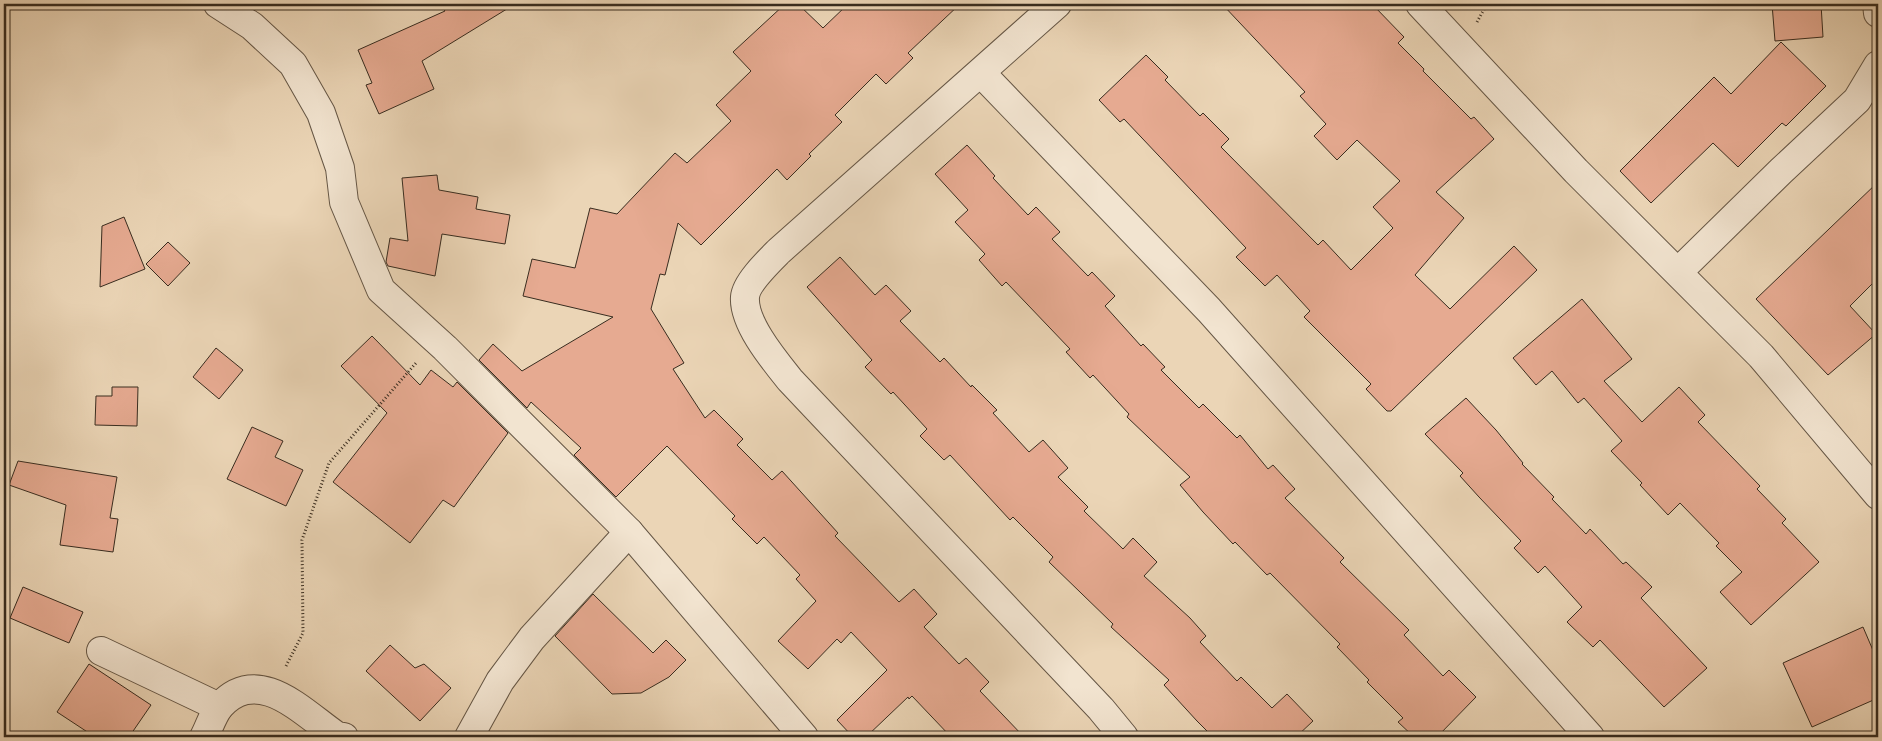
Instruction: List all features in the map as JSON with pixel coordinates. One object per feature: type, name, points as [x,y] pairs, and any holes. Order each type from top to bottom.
[{"type":"street","points":[[218,4],[252,26],[293,64],[321,113],[340,168],[344,202],[381,290],[436,340],[630,532],[804,737]]},
{"type":"street","points":[[1057,4],[779,251],[755,277],[744,296],[747,312],[755,331],[790,380],[1101,709],[1124,737]]},
{"type":"street","points":[[1420,4],[1576,172],[1761,356],[1878,495]]},
{"type":"street","points":[[1877,4],[1878,13]]},
{"type":"street","points":[[1678,272],[1857,100],[1878,65]]},
{"type":"street","points":[[981,73],[1209,310],[1590,737]]},
{"type":"street","points":[[469,737],[500,681],[532,638],[630,532]]},
{"type":"street","points":[[101,651],[220,707]]},
{"type":"street","points":[[204,737],[220,707],[238,692],[251,687],[272,692],[336,736],[344,737]]},
{"type":"path","points":[[272,692],[303,634],[302,540],[329,463],[436,340]]},
{"type":"building","points":[[440,4],[515,4],[422,61],[434,89],[379,114],[366,85],[372,83],[358,50],[445,11]]},
{"type":"building","points":[[785,4],[798,4],[823,28],[848,4],[960,4],[908,53],[913,58],[886,84],[876,74],[835,115],[842,122],[809,154],[811,156],[787,180],[777,169],[701,245],[678,223],[665,275],[660,274],[651,309],[684,363],[673,369],[705,418],[714,410],[743,439],[737,445],[772,480],[782,471],[838,533],[835,536],[899,602],[914,589],[937,614],[924,627],[959,664],[966,658],[989,682],[980,691],[1024,737],[951,737],[912,696],[909,699],[908,697],[866,737],[853,737],[837,720],[887,670],[851,632],[841,643],[837,639],[808,669],[778,641],[816,601],[796,579],[800,575],[764,537],[757,544],[732,519],[735,516],[667,446],[616,497],[574,455],[581,448],[531,402],[527,408],[479,360],[493,344],[522,371],[613,317],[523,296],[532,259],[575,268],[590,208],[617,214],[675,153],[687,163],[731,121],[716,105],[751,71],[733,52]]},
{"type":"building","points":[[1222,4],[1372,4],[1404,37],[1398,43],[1424,69],[1423,71],[1471,119],[1474,117],[1494,139],[1436,192],[1464,218],[1415,275],[1450,309],[1514,246],[1537,270],[1391,411],[1387,411],[1366,389],[1371,384],[1304,317],[1310,311],[1277,275],[1265,286],[1236,257],[1246,248],[1124,119],[1120,122],[1099,100],[1146,55],[1168,77],[1165,80],[1200,116],[1203,113],[1229,139],[1221,147],[1318,245],[1323,240],[1351,270],[1393,228],[1373,207],[1400,181],[1357,140],[1337,160],[1314,136],[1326,124],[1300,96],[1305,92]]},
{"type":"building","points":[[1772,4],[1821,4],[1823,37],[1775,41]]},
{"type":"building","points":[[1781,42],[1826,86],[1786,126],[1782,123],[1738,167],[1713,143],[1651,203],[1620,171],[1714,77],[1731,94]]},
{"type":"building","points":[[967,145],[995,176],[993,178],[1028,215],[1036,207],[1060,232],[1052,239],[1088,276],[1092,272],[1115,296],[1105,306],[1141,346],[1143,344],[1165,367],[1161,370],[1199,408],[1203,404],[1237,438],[1240,435],[1268,469],[1273,465],[1295,489],[1285,498],[1344,558],[1340,562],[1409,630],[1404,635],[1443,676],[1449,670],[1476,697],[1437,737],[1414,737],[1398,722],[1403,718],[1367,682],[1369,680],[1337,647],[1340,644],[1270,573],[1267,575],[1235,542],[1233,544],[1180,485],[1190,477],[1127,417],[1129,414],[1093,375],[1090,378],[1066,352],[1070,349],[1006,282],[1002,286],[979,260],[985,254],[955,222],[968,210],[935,174]]},
{"type":"building","points":[[437,175],[439,190],[478,197],[476,209],[510,215],[505,244],[442,234],[435,276],[388,266],[386,262],[390,238],[408,241],[402,178]]},
{"type":"building","points":[[1878,182],[1878,278],[1850,306],[1876,334],[1828,375],[1756,299]]},
{"type":"building","points":[[124,217],[145,269],[100,287],[102,226]]},
{"type":"building","points":[[168,242],[190,263],[168,286],[146,264]]},
{"type":"building","points":[[840,257],[875,295],[886,285],[911,311],[900,321],[940,362],[944,358],[971,387],[972,385],[997,410],[993,413],[1029,452],[1043,440],[1068,468],[1058,477],[1088,507],[1084,511],[1123,549],[1133,538],[1157,562],[1144,576],[1190,618],[1206,636],[1200,642],[1237,681],[1241,677],[1272,708],[1287,694],[1313,721],[1296,737],[1213,737],[1164,685],[1169,680],[1111,627],[1113,624],[1049,562],[1053,557],[1013,517],[1010,520],[950,455],[944,460],[920,436],[927,429],[893,392],[891,394],[865,367],[872,360],[807,287]]},
{"type":"building","points":[[1582,299],[1632,359],[1604,381],[1642,422],[1679,387],[1705,415],[1698,422],[1760,486],[1757,489],[1786,519],[1782,523],[1819,562],[1751,625],[1720,592],[1742,572],[1716,546],[1719,543],[1680,503],[1668,515],[1640,485],[1642,483],[1611,451],[1622,441],[1584,398],[1578,403],[1552,371],[1536,385],[1513,358]]},
{"type":"building","points":[[372,336],[420,385],[431,370],[453,387],[457,382],[508,433],[454,507],[443,500],[410,543],[333,482],[387,413],[341,366]]},
{"type":"building","points":[[216,348],[243,370],[219,399],[193,377]]},
{"type":"building","points":[[112,387],[138,387],[137,426],[95,425],[96,396],[112,396]]},
{"type":"building","points":[[1466,398],[1496,430],[1522,464],[1554,497],[1552,499],[1586,534],[1590,529],[1623,564],[1626,562],[1652,587],[1641,598],[1707,668],[1664,707],[1600,640],[1593,647],[1567,622],[1582,607],[1545,566],[1538,573],[1514,548],[1521,541],[1460,476],[1463,473],[1425,434]]},
{"type":"building","points":[[252,427],[283,441],[275,457],[303,470],[286,506],[227,479]]},
{"type":"building","points":[[18,461],[117,477],[110,518],[118,519],[113,552],[60,545],[66,505],[9,485]]},
{"type":"building","points":[[23,587],[83,612],[69,643],[10,618]]},
{"type":"building","points":[[593,594],[653,653],[666,640],[686,660],[669,677],[641,693],[612,694],[555,636]]},
{"type":"building","points":[[1863,627],[1878,662],[1878,698],[1812,727],[1783,663]]},
{"type":"building","points":[[390,645],[415,668],[424,664],[451,688],[420,721],[366,671]]},
{"type":"building","points":[[89,664],[151,705],[129,737],[95,737],[57,712]]}]
